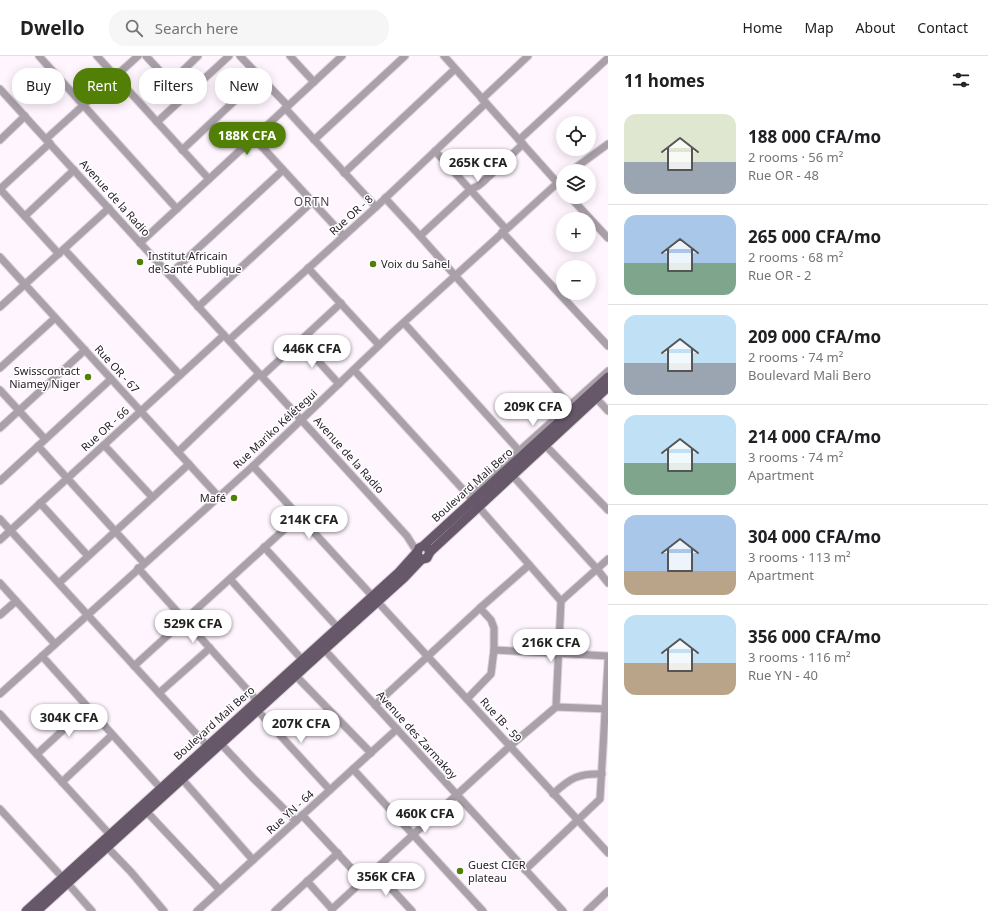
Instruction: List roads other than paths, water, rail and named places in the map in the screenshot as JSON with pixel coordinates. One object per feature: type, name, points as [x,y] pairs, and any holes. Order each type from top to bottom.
[{"type":"main road","name":"Boulevard Mali Bero","points":[[37,911],[66,880],[259,706],[375,598],[399,572],[423,552],[473,501],[608,376]]},
{"type":"main road","name":"Boulevard Mali Bero","points":[[473,501],[512,475],[524,455],[545,445],[574,409],[596,398],[608,387]]},
{"type":"main road","name":"Boulevard Mali Bero","points":[[26,911],[107,847],[112,837],[146,811],[163,791],[182,779],[210,749],[221,744],[259,706],[296,676],[305,663]]},
{"type":"street","points":[[38,56],[177,209]]},
{"type":"street","points":[[97,56],[108,68]]},
{"type":"street","points":[[124,68],[138,56]]},
{"type":"street","points":[[146,56],[158,68]]},
{"type":"street","points":[[186,68],[198,56]]},
{"type":"street","points":[[207,76],[229,56]]},
{"type":"street","points":[[240,56],[251,68]]},
{"type":"street","points":[[290,56],[314,82]]},
{"type":"street","points":[[314,140],[405,56]]},
{"type":"street","points":[[444,56],[521,142],[556,176]]},
{"type":"street","name":"Rue OR - 8","points":[[226,338],[376,208],[435,151],[528,56]]},
{"type":"street","points":[[140,243],[340,57]]},
{"type":"street","points":[[420,236],[471,189],[483,182],[521,142],[608,58]]},
{"type":"street","points":[[344,173],[455,69]]},
{"type":"street","name":"Avenue de la Radio","points":[[0,89],[423,552]]},
{"type":"street","points":[[272,91],[314,140],[376,208]]},
{"type":"street","points":[[131,94],[209,179]]},
{"type":"street","points":[[157,122],[176,104]]},
{"type":"street","points":[[182,150],[231,104]]},
{"type":"street","points":[[83,106],[0,189],[25,216],[62,251],[180,375]]},
{"type":"street","points":[[0,140],[25,116]]},
{"type":"street","points":[[254,138],[344,236]]},
{"type":"street","points":[[581,164],[608,144]]},
{"type":"street","points":[[435,151],[471,189],[504,230],[608,346]]},
{"type":"street","points":[[25,216],[74,170]]},
{"type":"street","points":[[169,275],[283,170]]},
{"type":"street","name":"Rue Mariko Kélétegui","points":[[0,694],[138,568],[253,466],[404,322],[556,184]]},
{"type":"street","points":[[385,198],[574,409]]},
{"type":"street","points":[[198,307],[312,202]]},
{"type":"street","points":[[576,204],[608,238]]},
{"type":"street","points":[[0,307],[109,208]]},
{"type":"street","name":"Rue OR - 67","points":[[0,257],[218,496]]},
{"type":"street","points":[[308,268],[379,346]]},
{"type":"street","points":[[178,452],[261,375],[341,304]]},
{"type":"street","points":[[0,368],[55,318]]},
{"type":"street","points":[[404,322],[524,455]]},
{"type":"street","name":"Rue OR - 66","points":[[0,540],[180,375],[226,338]]},
{"type":"street","points":[[300,341],[339,384]]},
{"type":"street","points":[[0,428],[85,350]]},
{"type":"street","points":[[354,370],[562,601],[556,707]]},
{"type":"street","name":"Boulevard Mali Bero","points":[[574,409],[608,370]]},
{"type":"street","points":[[0,481],[111,379]]},
{"type":"street","points":[[0,390],[45,440]]},
{"type":"street","points":[[596,398],[608,411]]},
{"type":"street","points":[[104,445],[152,498]]},
{"type":"street","points":[[545,445],[608,510]]},
{"type":"street","points":[[38,446],[144,563]]},
{"type":"street","points":[[59,583],[189,464]]},
{"type":"street","name":"Rue IB - 59","points":[[253,466],[608,853]]},
{"type":"street","points":[[512,475],[598,569],[608,583]]},
{"type":"street","points":[[40,503],[88,556]]},
{"type":"street","points":[[134,666],[299,516]]},
{"type":"street","points":[[0,519],[210,749]]},
{"type":"street","points":[[264,547],[340,630]]},
{"type":"street","points":[[562,601],[608,559]]},
{"type":"street","points":[[375,704],[529,565]]},
{"type":"street","points":[[138,568],[210,648],[330,790]]},
{"type":"street","points":[[230,579],[305,663]]},
{"type":"street","points":[[0,583],[55,644]]},
{"type":"street","points":[[0,615],[16,600]]},
{"type":"street","points":[[467,699],[491,674],[494,650],[493,624],[480,608]]},
{"type":"street","name":"Avenue des Zarmakoy","points":[[322,647],[563,911]]},
{"type":"street","points":[[160,693],[210,648]]},
{"type":"street","points":[[494,650],[608,656]]},
{"type":"street","points":[[42,656],[163,791]]},
{"type":"street","points":[[525,870],[600,799],[607,709],[608,660]]},
{"type":"street","points":[[296,676],[371,753]]},
{"type":"street","points":[[308,881],[332,910],[510,746],[556,707],[607,709]]},
{"type":"street","points":[[37,754],[87,708]]},
{"type":"street","points":[[0,714],[112,837]]},
{"type":"street","name":"Rue YN - 64","points":[[197,911],[397,729]]},
{"type":"street","points":[[62,782],[112,735]]},
{"type":"street","points":[[221,744],[296,821]]},
{"type":"street","points":[[353,769],[482,911]]},
{"type":"street","points":[[553,794],[569,780],[577,776],[584,774],[602,774]]},
{"type":"street","points":[[182,779],[253,860]]},
{"type":"street","points":[[0,809],[66,880],[92,911]]},
{"type":"street","points":[[146,811],[220,890]]},
{"type":"street","points":[[302,815],[363,881]]},
{"type":"street","points":[[107,847],[131,872],[164,911]]},
{"type":"street","points":[[275,911],[338,853]]},
{"type":"street","points":[[374,870],[412,911]]},
{"type":"street","points":[[587,911],[608,891]]},
{"type":"place","name":"Institut Africain de Santé Publique","points":[[140,262]]},
{"type":"place","name":"Voix du Sahel","points":[[373,264]]},
{"type":"place","name":"Swisscontact Niamey Niger","points":[[88,377]]},
{"type":"place","name":"Mafé","points":[[234,498]]},
{"type":"place","name":"Guest CICR plateau","points":[[460,871]]},
{"type":"district","name":"ORTN","points":[[312,202]]}]
